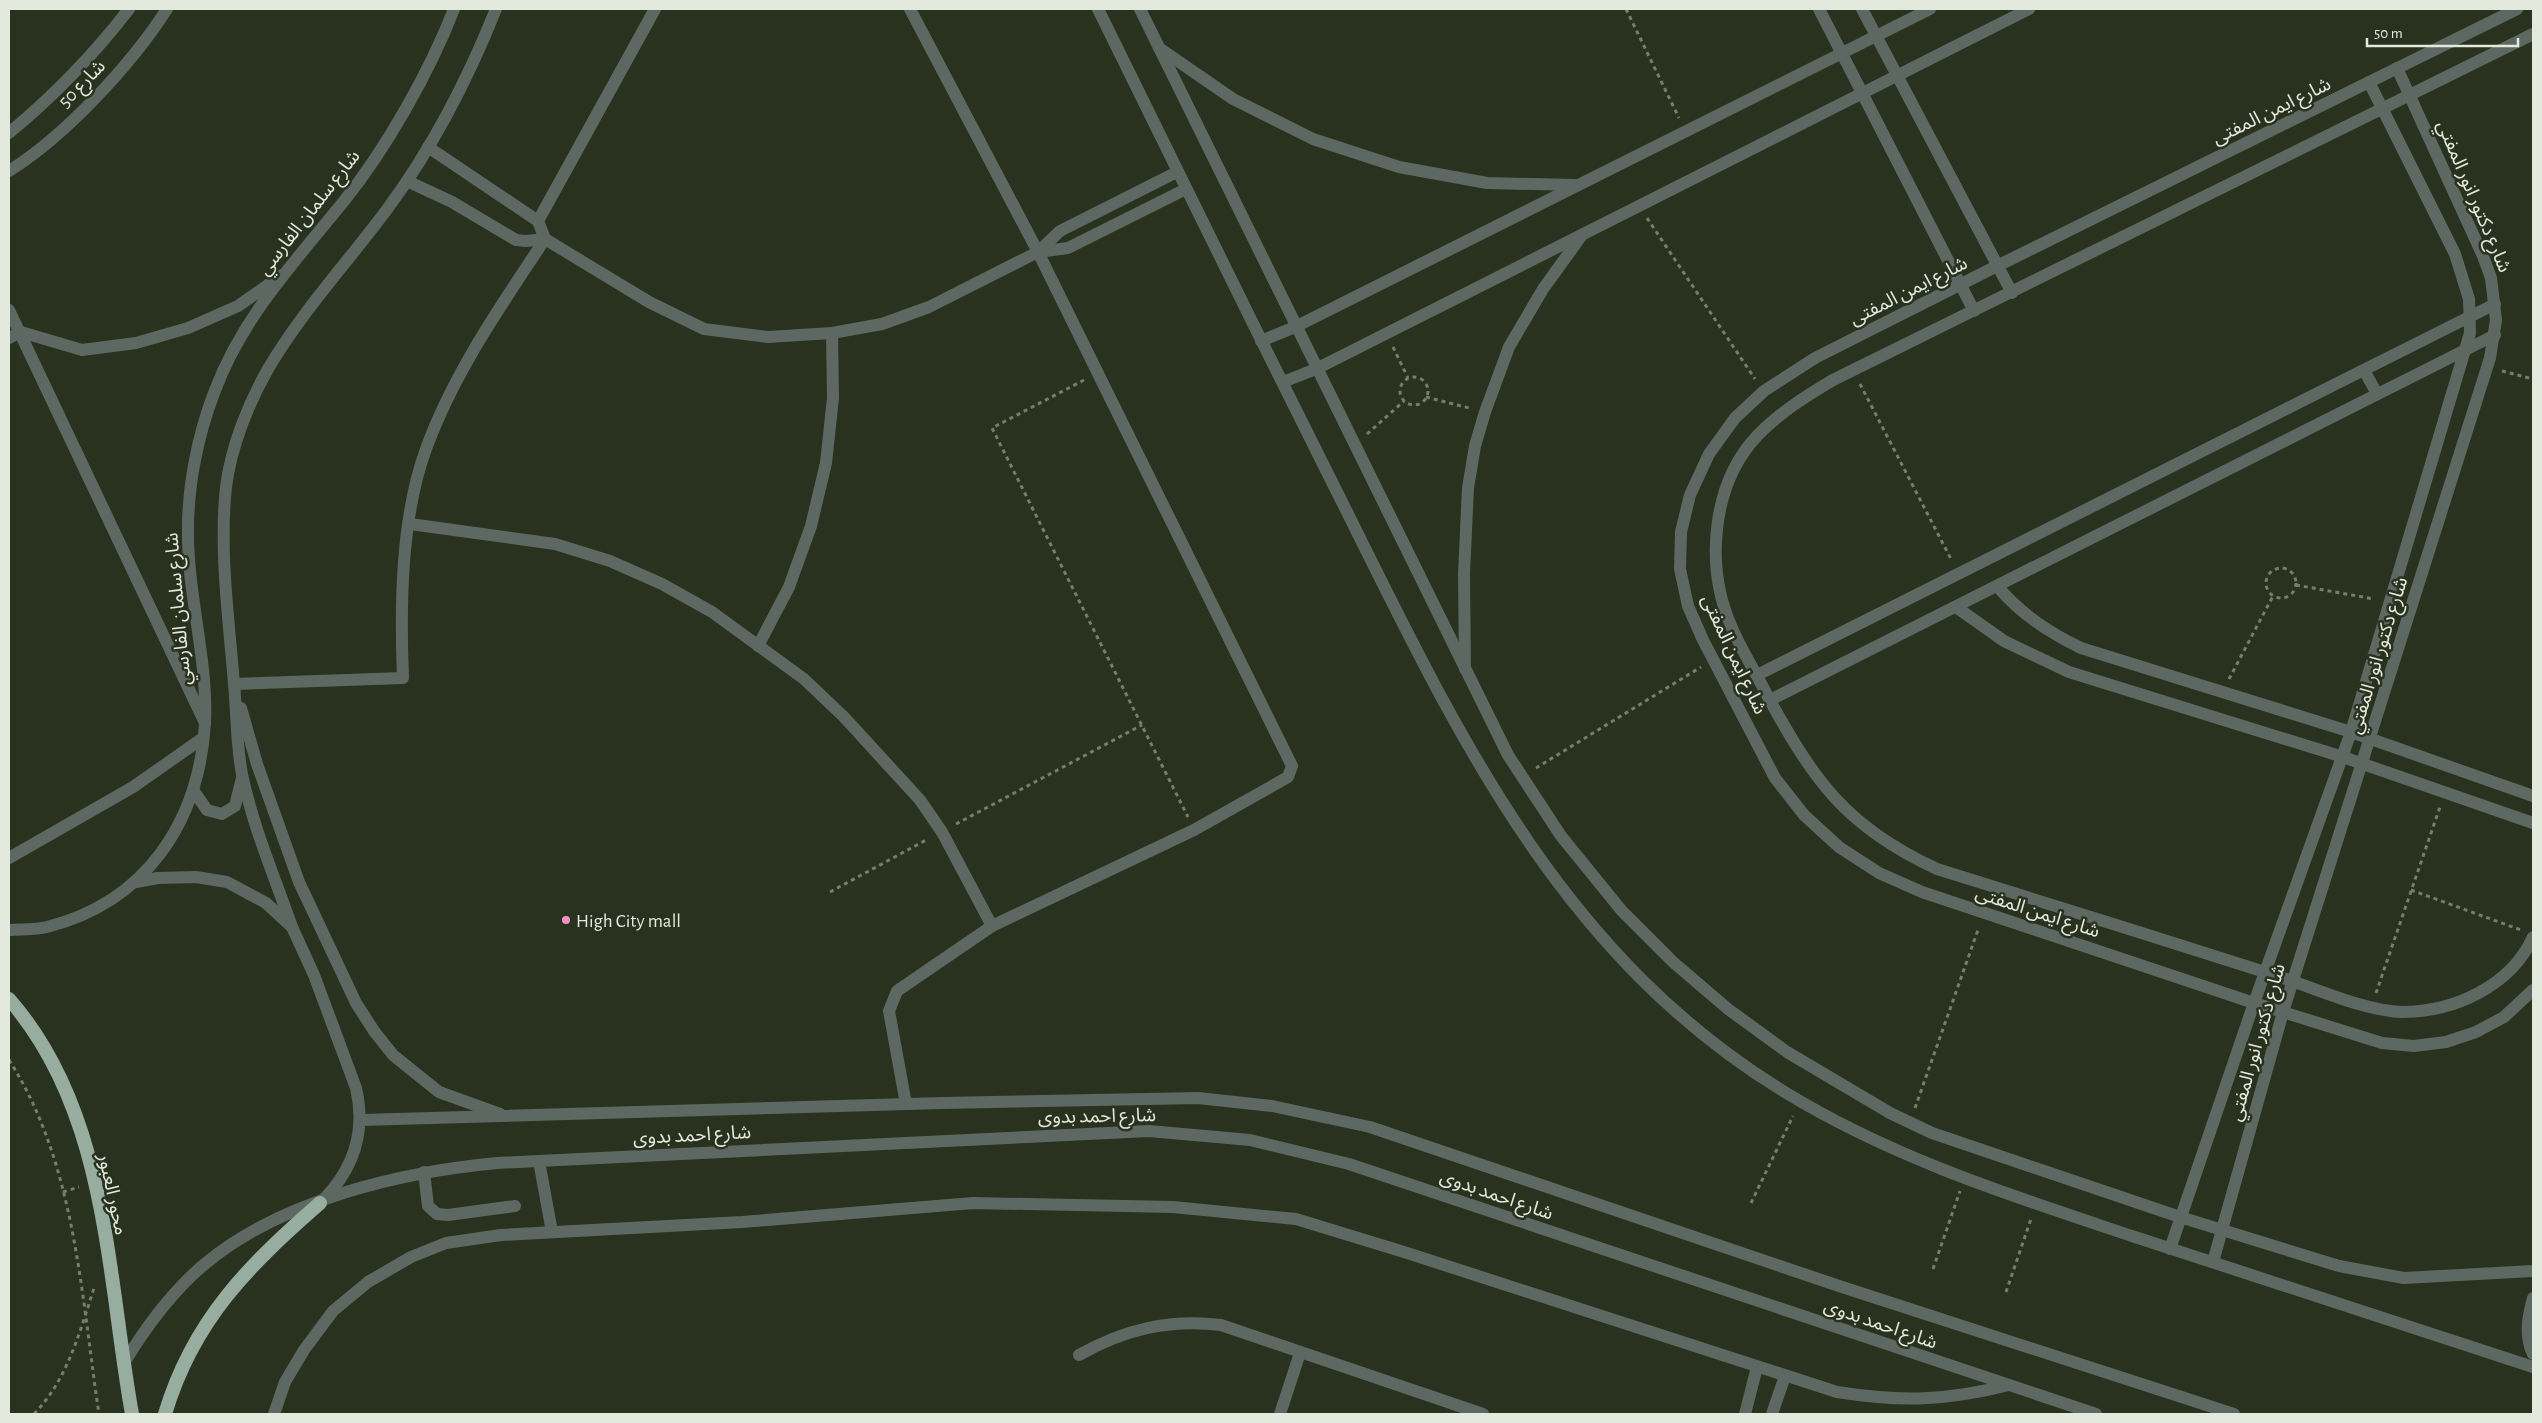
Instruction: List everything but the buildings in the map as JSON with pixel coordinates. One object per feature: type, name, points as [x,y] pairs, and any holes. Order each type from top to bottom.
[{"type":"highway","name":"محور العبور","points":[[9,1000],[19,1011],[62,1081],[81,1131],[98,1200],[132,1414]]},
{"type":"highway","points":[[165,1414],[181,1372],[200,1334],[224,1298],[252,1264],[320,1202]]},
{"type":"street","name":"شارع 50","points":[[9,133],[50,98],[96,52],[129,9]]},
{"type":"street","name":"شارع 50","points":[[9,171],[71,121],[119,72],[167,9]]},
{"type":"street","name":"شارع سلمان الفارسي","points":[[9,930],[45,928],[94,911],[136,882],[161,856],[180,825],[193,790],[205,723],[202,659],[192,597],[188,528],[195,460],[213,394],[243,331],[282,275],[346,199],[401,117],[446,29],[454,9]]},
{"type":"street","points":[[320,1202],[342,1179],[350,1166],[359,1136],[361,1120],[356,1088],[314,975],[292,927],[251,812],[242,776],[225,586],[226,488],[233,455],[245,417],[267,371],[300,320],[347,262],[407,181],[456,98],[496,9]]},
{"type":"street","points":[[538,221],[654,9]]},
{"type":"street","points":[[906,1104],[890,1011],[891,1001],[897,991],[992,926],[1194,830],[1288,778],[1291,772],[1290,761],[1038,252],[910,9]]},
{"type":"street","points":[[1098,9],[1261,342],[1452,721],[1495,793],[1554,879],[1601,938],[1656,994],[1716,1045],[1800,1101],[1849,1129],[1920,1162],[2036,1205],[2533,1367]]},
{"type":"street","points":[[1140,9],[1508,756],[1560,836],[1622,911],[1674,962],[1728,1009],[1787,1052],[1848,1090],[1932,1133],[2180,1217],[2339,1266],[2404,1278],[2533,1271]]},
{"type":"street","points":[[1819,9],[1974,311]]},
{"type":"street","points":[[1862,9],[2012,293]]},
{"type":"street","points":[[1261,342],[1296,327],[1930,9]]},
{"type":"street","points":[[1282,382],[1316,368],[1387,333],[2029,9]]},
{"type":"street","name":"شارع ايمن المفتى","points":[[2517,9],[1960,284],[1815,358],[1764,392],[1735,418],[1709,454],[1690,495],[1681,532],[1680,569],[1688,606],[1713,659],[1775,778],[1804,815],[1839,847],[1879,873],[1922,892],[2382,1043],[2414,1046],[2446,1042],[2476,1032],[2504,1016],[2533,990]]},
{"type":"street","name":"شارع ايمن المفتى","points":[[2529,934],[2510,970],[2485,990],[2455,1004],[2402,1012],[2371,1008],[2265,972],[1937,869],[1902,853],[1870,832],[1841,807],[1817,778],[1770,700],[1732,627],[1720,593],[1716,562],[1717,528],[1724,495],[1738,464],[1757,436],[1792,405],[1852,371],[2533,34]]},
{"type":"street","points":[[1159,48],[1233,99],[1313,139],[1399,167],[1487,183],[1577,185]]},
{"type":"street","name":"شارع دكتور انور المفتي","points":[[2213,1262],[2283,1012],[2487,367],[2494,335],[2495,304],[2491,278],[2484,256],[2396,68]]},
{"type":"street","name":"شارع دكتور انور المفتي","points":[[2170,1248],[2254,1002],[2343,757],[2466,349],[2471,317],[2468,299],[2454,254],[2383,108],[2368,82]]},
{"type":"street","points":[[428,146],[538,221],[545,239]]},
{"type":"street","points":[[407,181],[452,202],[516,240],[545,239],[649,302],[704,329],[768,337],[832,333],[882,324],[929,308],[1038,252],[1060,231],[1178,172]]},
{"type":"street","points":[[1038,252],[1068,248],[1186,189]]},
{"type":"street","points":[[1466,669],[1464,574],[1468,488],[1475,446],[1484,412],[1509,347],[1542,289],[1584,233]]},
{"type":"street","points":[[234,684],[403,678],[402,586],[410,524],[426,450],[462,370],[545,239]]},
{"type":"street","points":[[9,338],[21,332],[82,350],[136,343],[188,328],[238,306],[282,275]]},
{"type":"street","points":[[1757,675],[2495,304]]},
{"type":"street","points":[[9,310],[205,723]]},
{"type":"street","points":[[758,646],[789,587],[811,526],[826,463],[833,398],[832,333]]},
{"type":"street","points":[[1770,700],[2494,335]]},
{"type":"street","points":[[2364,370],[2377,394]]},
{"type":"street","points":[[410,524],[555,544],[610,561],[670,588],[712,612],[804,679],[844,717],[920,800],[942,832],[992,926]]},
{"type":"street","points":[[1997,586],[2031,620],[2055,636],[2081,648],[2351,732],[2533,796]]},
{"type":"street","points":[[1956,607],[2004,641],[2069,672],[2343,757],[2533,823]]},
{"type":"street","points":[[234,684],[257,764],[300,882],[356,1003],[369,1024],[392,1056],[440,1092],[507,1117]]},
{"type":"street","points":[[9,858],[133,787],[202,738]]},
{"type":"street","points":[[193,790],[207,810],[222,814],[235,806],[242,776]]},
{"type":"street","points":[[136,882],[158,878],[196,877],[227,882],[266,903],[292,927]]},
{"type":"street","name":"شارع احمد بدوى","points":[[361,1120],[906,1104],[1198,1098],[1272,1106],[1370,1127],[1839,1286],[2234,1414]]},
{"type":"street","name":"شارع احمد بدوى","points":[[124,1362],[147,1326],[175,1292],[206,1263],[242,1238],[280,1217],[380,1182],[424,1172],[479,1164],[1140,1131],[1250,1140],[1349,1164],[2096,1414]]},
{"type":"street","points":[[539,1161],[552,1232]]},
{"type":"street","points":[[424,1172],[428,1206],[437,1214],[448,1216],[515,1206]]},
{"type":"street","points":[[274,1414],[285,1382],[304,1350],[333,1311],[368,1282],[411,1257],[446,1243],[501,1235],[742,1222],[973,1203],[1174,1206],[1296,1219],[1837,1392],[1880,1399],[1924,1400],[1967,1396],[2009,1385]]},
{"type":"street","points":[[2533,1298],[2527,1319],[2530,1348],[2533,1354]]},
{"type":"street","points":[[1079,1355],[1112,1338],[1140,1328],[1182,1322],[1221,1325],[1483,1414]]},
{"type":"street","points":[[1280,1414],[1300,1353]]},
{"type":"street","points":[[1745,1414],[1757,1367]]},
{"type":"street","points":[[1772,1414],[1785,1376]]},
{"type":"path","points":[[1626,9],[1685,131]]},
{"type":"path","points":[[1639,205],[1764,392]]},
{"type":"path","points":[[1387,333],[1408,378]]},
{"type":"path","points":[[2487,367],[2533,379]]},
{"type":"path","points":[[1852,371],[1958,573]]},
{"type":"path","points":[[1098,373],[992,428],[1194,830]]},
{"type":"path","points":[[1408,378],[1419,378],[1424,382],[1428,392],[1419,404],[1414,405],[1404,401],[1400,389],[1408,378]]},
{"type":"path","points":[[1426,397],[1484,412]]},
{"type":"path","points":[[1354,446],[1404,401]]},
{"type":"path","points":[[2277,568],[2283,568],[2293,574],[2296,585],[2290,595],[2279,598],[2273,596],[2269,592],[2266,581],[2268,575],[2277,568]]},
{"type":"path","points":[[2296,585],[2389,602]]},
{"type":"path","points":[[2222,692],[2273,596]]},
{"type":"path","points":[[1522,777],[1713,659]]},
{"type":"path","points":[[830,892],[1142,725]]},
{"type":"path","points":[[2371,1008],[2445,792]]},
{"type":"path","points":[[2411,890],[2529,934]]},
{"type":"path","points":[[1910,1123],[1985,913]]},
{"type":"path","points":[[9,1060],[39,1117],[55,1161],[75,1255],[99,1414]]},
{"type":"path","points":[[1751,1203],[1800,1101]]},
{"type":"path","points":[[1933,1269],[1965,1179]]},
{"type":"path","points":[[2006,1292],[2036,1205]]},
{"type":"path","points":[[34,1414],[50,1398],[64,1373],[106,1252]]},
{"type":"place","name":"High City mall","points":[[566,920]]}]
